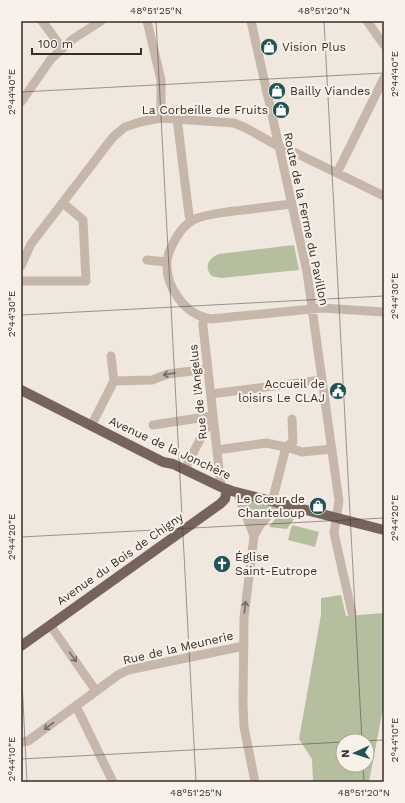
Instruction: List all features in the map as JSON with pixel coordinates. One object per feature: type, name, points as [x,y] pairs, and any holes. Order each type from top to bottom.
[{"type":"main road","name":"Avenue de la Jonchère","points":[[21,390],[164,462],[185,469],[228,490],[336,519],[384,530]]},
{"type":"main road","name":"Avenue du Bois de Chigny","points":[[21,646],[220,504],[225,499],[228,490]]},
{"type":"street","points":[[42,21],[62,48]]},
{"type":"street","points":[[21,102],[51,59],[62,48],[101,21]]},
{"type":"street","points":[[147,21],[161,80],[161,118]]},
{"type":"street","name":"Route de la Ferme du Pavillon","points":[[251,21],[278,146],[306,264],[339,501],[334,533],[352,612]]},
{"type":"street","points":[[367,21],[384,45]]},
{"type":"street","points":[[338,173],[384,78]]},
{"type":"street","points":[[21,266],[31,244],[113,137],[126,127],[140,122],[161,118],[177,118],[234,123],[278,146],[298,154],[384,196]]},
{"type":"street","points":[[177,118],[191,221]]},
{"type":"street","points":[[21,281],[86,281],[84,220],[63,203]]},
{"type":"street","points":[[292,204],[211,214],[191,221],[178,234],[170,249],[167,262],[170,283],[177,297],[192,311],[203,318],[218,319],[313,308],[384,312]]},
{"type":"street","points":[[147,260],[167,262]]},
{"type":"street","name":"Rue de l'Angelus","points":[[203,318],[212,416],[217,450],[228,490],[254,536]]},
{"type":"street","points":[[91,426],[114,381],[111,356]]},
{"type":"street","points":[[114,381],[152,380],[168,374],[208,369]]},
{"type":"street","points":[[211,394],[322,380]]},
{"type":"street","points":[[153,425],[212,416]]},
{"type":"street","points":[[185,469],[212,416]]},
{"type":"street","points":[[255,782],[244,727],[244,618],[254,536],[275,503],[286,447],[293,442],[292,419]]},
{"type":"street","points":[[217,450],[266,443],[302,452],[332,449]]},
{"type":"street","points":[[50,625],[96,691]]},
{"type":"street","name":"Rue de la Meunerie","points":[[21,742],[28,742],[118,675],[128,670],[244,646]]},
{"type":"street","points":[[76,706],[113,782]]},
{"type":"green space","points":[[294,245],[299,270],[221,278],[212,276],[209,273],[208,263],[212,258],[219,254]]},
{"type":"green space","points":[[242,496],[269,505],[270,509],[255,526],[253,525]]},
{"type":"green space","points":[[282,514],[296,516],[287,529],[269,527],[275,519]]},
{"type":"green space","points":[[292,525],[319,532],[315,547],[288,540]]},
{"type":"green space","points":[[341,595],[346,616],[384,613],[384,703],[375,750],[375,733],[335,733],[335,773],[371,773],[369,782],[313,782],[312,759],[299,739],[321,615],[321,598]]},
{"type":"place","name":"Vision Plus","points":[[269,47]]},
{"type":"place","name":"Bailly Viandes","points":[[277,91]]},
{"type":"place","name":"La Corbeille de Fruits","points":[[281,110]]},
{"type":"place","name":"Accueil de loisirs Le CLAJ","points":[[338,391]]},
{"type":"place","name":"Le Cœur de Chanteloup","points":[[318,506]]},
{"type":"place","name":"Église Saint-Eutrope","points":[[222,564]]}]
